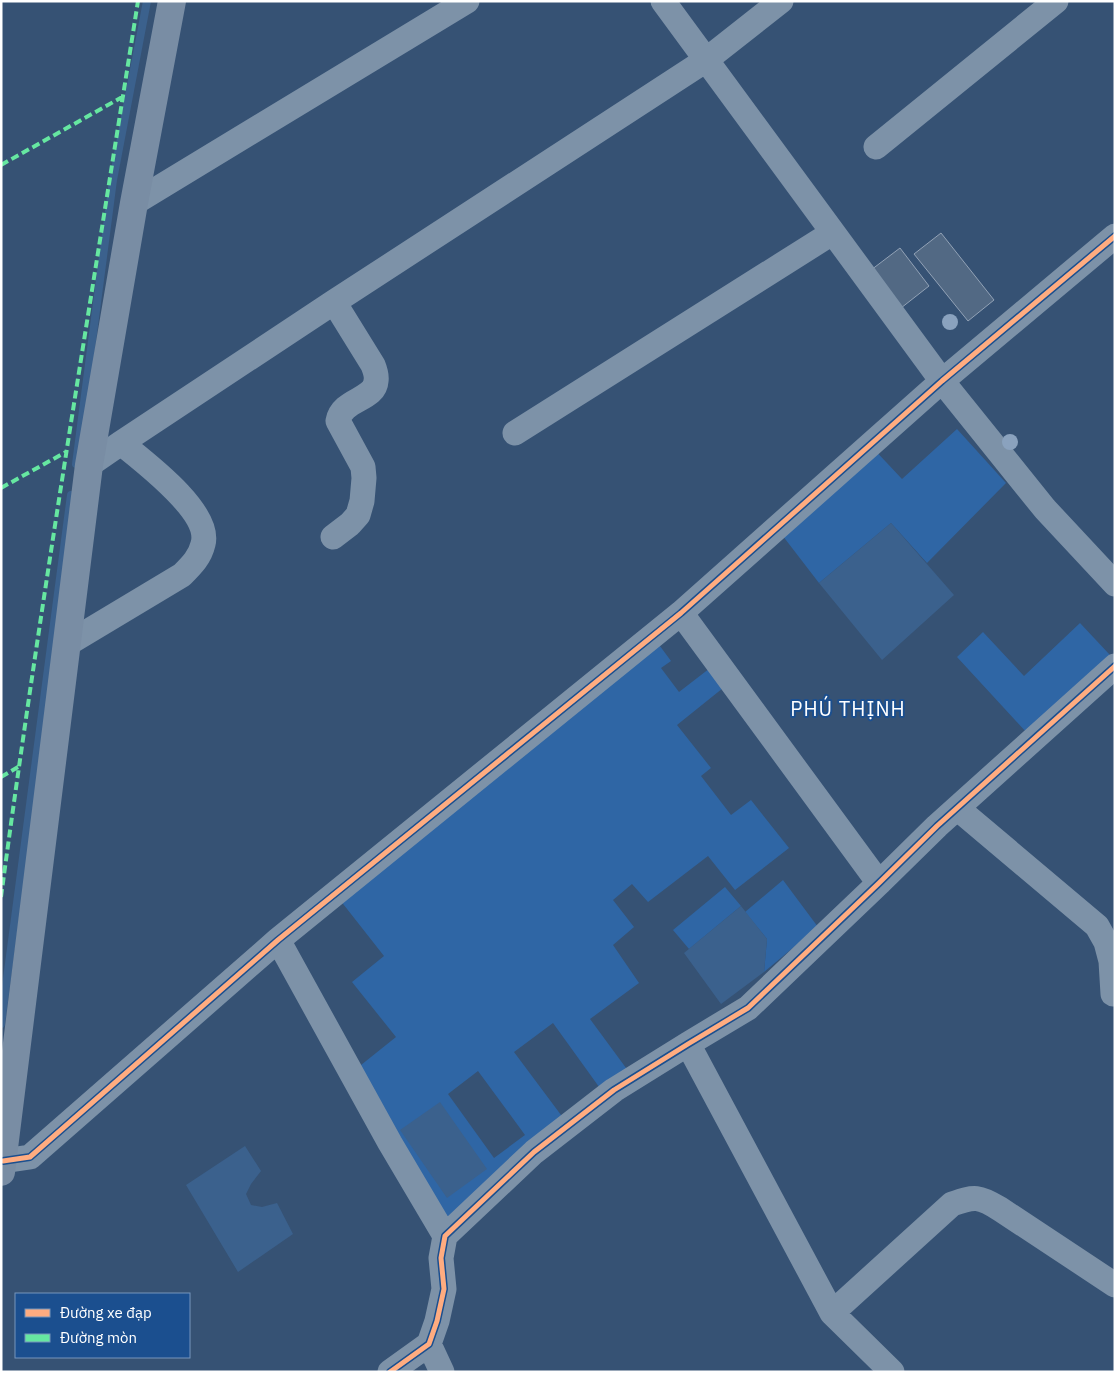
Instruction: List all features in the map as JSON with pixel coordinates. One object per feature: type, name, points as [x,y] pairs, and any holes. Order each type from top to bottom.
[{"type":"main road","points":[[2,1167],[89,465],[134,203],[172,1]]},
{"type":"street","points":[[134,203],[467,1]]},
{"type":"street","points":[[664,1],[942,381],[1045,509],[1115,584]]},
{"type":"street","points":[[89,465],[334,302],[706,60],[780,1]]},
{"type":"street","points":[[876,147],[1056,1]]},
{"type":"street","points":[[515,433],[832,233]]},
{"type":"street","points":[[2,1167],[30,1157],[278,940],[681,614],[942,381],[1115,236]]},
{"type":"street","points":[[333,538],[358,515],[362,502],[364,478],[363,467],[338,421],[343,409],[373,390],[376,383],[374,365],[334,302]]},
{"type":"street","points":[[67,644],[182,575],[196,561],[204,542],[202,528],[190,506],[158,473],[121,443]]},
{"type":"street","points":[[681,614],[880,883]]},
{"type":"street","points":[[390,1372],[429,1344],[437,1321],[444,1289],[441,1258],[445,1236],[534,1152],[614,1090],[748,1008],[880,883],[937,826],[1115,666]]},
{"type":"street","points":[[957,808],[1097,926],[1106,942],[1111,961],[1114,994]]},
{"type":"street","points":[[278,940],[390,1143],[445,1236]]},
{"type":"street","points":[[688,1044],[832,1314],[892,1372]]},
{"type":"street","points":[[832,1314],[952,1204],[970,1198],[985,1200],[1115,1285]]},
{"type":"street","points":[[429,1344],[442,1372]]},
{"type":"shaded area","points":[[957,429],[1006,483],[927,563],[891,523],[819,583],[779,531],[871,446],[902,479]]},
{"type":"shaded area","points":[[891,523],[954,595],[882,660],[819,583]]},
{"type":"shaded area","points":[[1080,623],[1110,655],[1027,733],[957,657],[983,632],[1024,676]]},
{"type":"shaded area","points":[[657,642],[671,661],[661,668],[679,692],[714,665],[728,684],[677,725],[711,768],[701,776],[731,815],[751,800],[789,848],[735,890],[708,856],[648,902],[632,884],[613,900],[634,927],[613,945],[639,983],[590,1019],[629,1072],[602,1091],[553,1023],[514,1052],[564,1119],[444,1223],[356,1069],[396,1037],[352,982],[384,956],[340,900]],"holes":[[[478,1071],[525,1135],[494,1158],[448,1094]]]},
{"type":"shaded area","points":[[783,880],[818,927],[764,972],[767,939],[745,912]]},
{"type":"shaded area","points":[[725,887],[741,906],[689,949],[673,930]]},
{"type":"shaded area","points":[[741,906],[767,939],[764,972],[721,1004],[684,953]]},
{"type":"shaded area","points":[[440,1102],[487,1169],[447,1198],[400,1130]]},
{"type":"shaded area","points":[[245,1146],[261,1171],[246,1194],[251,1205],[262,1207],[277,1203],[293,1234],[238,1272],[186,1185]]},
{"type":"building","points":[[941,233],[994,300],[968,321],[914,254]]},
{"type":"building","points":[[900,248],[929,286],[901,308],[871,270]]},
{"type":"waterway","points":[[76,464],[113,180],[147,1]]},
{"type":"waterway","points":[[1,1024],[71,495]]},
{"type":"marked path","points":[[1,897],[50,561],[138,1]]},
{"type":"marked path","points":[[1,165],[124,96]]},
{"type":"marked path","points":[[1,488],[66,452]]},
{"type":"marked path","points":[[1,777],[18,767]]},
{"type":"cycle path","points":[[3,1161],[30,1157],[278,940],[681,613],[942,381],[1115,236]]},
{"type":"cycle path","points":[[390,1372],[429,1344],[437,1321],[444,1289],[441,1258],[445,1236],[534,1152],[614,1090],[748,1008],[937,826],[1115,666]]},
{"type":"district","name":"PHÚ THỊNH","points":[[848,708]]}]
